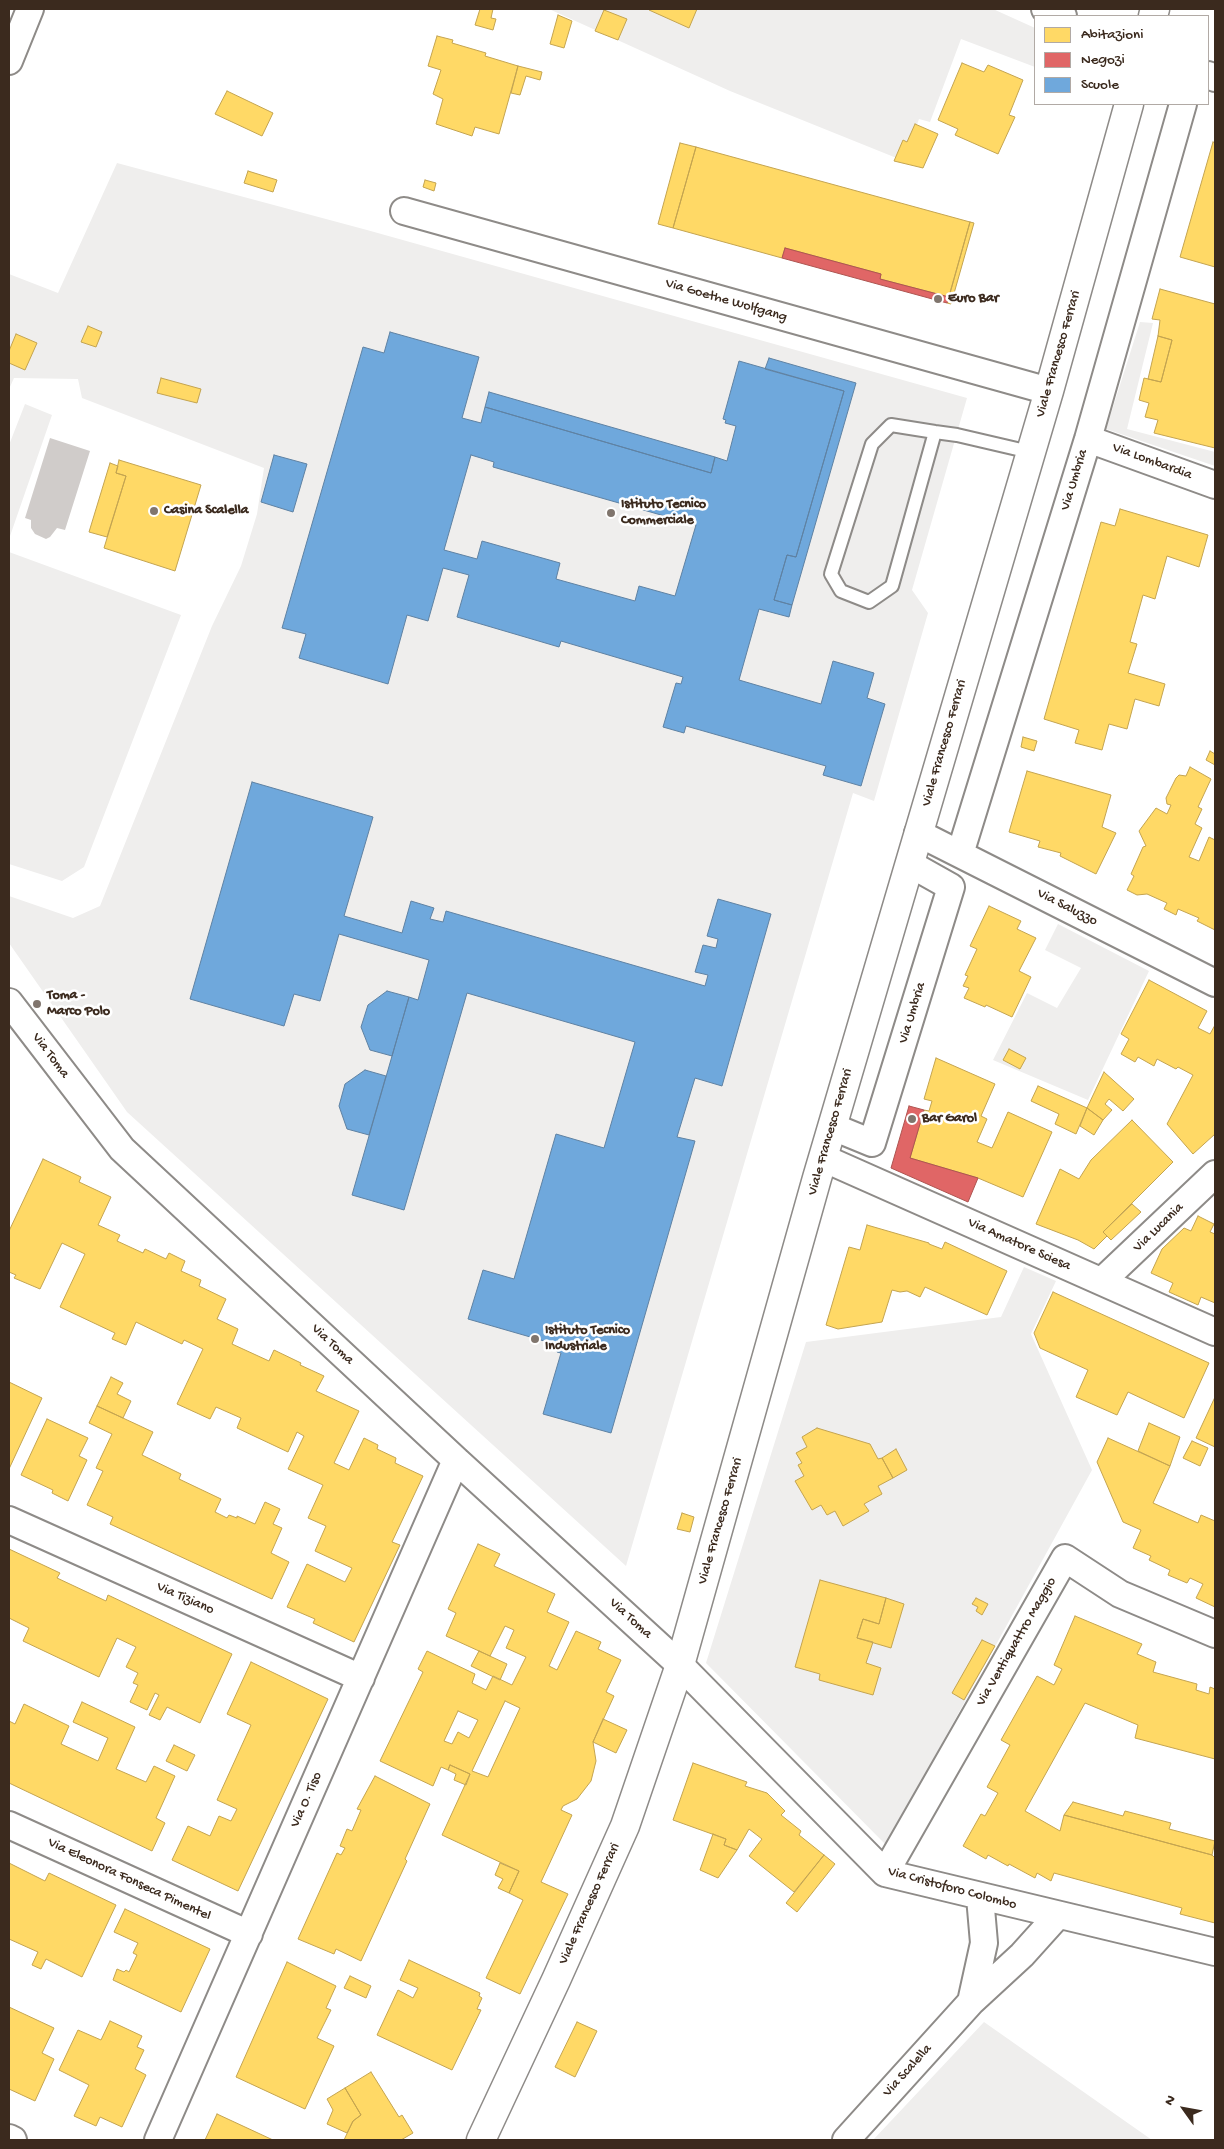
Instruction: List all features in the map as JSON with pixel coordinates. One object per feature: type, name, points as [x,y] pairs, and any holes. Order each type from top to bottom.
[{"type":"street","points":[[9,61],[30,9]]},
{"type":"street","points":[[1045,9],[1060,15]]},
{"type":"street","name":"Viale Francesco Ferrari","points":[[481,2140],[625,1826],[680,1665],[823,1158],[1049,391],[1129,105]]},
{"type":"street","name":"Via Umbria","points":[[960,854],[1088,439],[1183,105]]},
{"type":"street","name":"Via Goethe Wolfgang","points":[[404,212],[1049,391]]},
{"type":"street","name":"Via Lombardia","points":[[1088,439],[1215,486]]},
{"type":"street","name":"Via Saluzzo","points":[[918,833],[1215,983]]},
{"type":"street","name":"Via Umbria","points":[[832,1127],[872,1143],[951,887],[910,864]]},
{"type":"street","name":"Via Toma","points":[[9,1002],[122,1150],[680,1665]]},
{"type":"street","name":"Via Amatore Sciesa","points":[[823,1158],[1215,1332]]},
{"type":"street","name":"Via Lucania","points":[[1102,1281],[1215,1174]]},
{"type":"street","name":"Via O. Tiso","points":[[158,2140],[456,1460]]},
{"type":"street","name":"Via Tiziano","points":[[9,1520],[361,1678]]},
{"type":"street","name":"Via Ventiquattro Maggio","points":[[885,1873],[1065,1558],[1120,1594],[1215,1634]]},
{"type":"street","name":"Via Cristoforo Colombo","points":[[680,1665],[885,1873],[1215,1952]]},
{"type":"street","name":"Via Eleonora Fonseca Pimentel","points":[[9,1825],[249,1934]]},
{"type":"street","name":"Via Scalella","points":[[971,2002],[984,1943],[980,1897]]},
{"type":"street","name":"Via Scalella","points":[[846,2140],[971,2002],[1022,1955],[1058,1915]]},
{"type":"street","points":[[9,2138],[13,2140]]},
{"type":"lane","points":[[935,432],[892,586],[869,602],[841,591],[831,574],[872,444],[891,425],[935,432],[1030,452]]},
{"type":"shaded area","points":[[549,9],[993,9],[1034,28],[1034,67],[961,39],[930,122],[919,119],[904,161],[730,91]]},
{"type":"shaded area","points":[[117,163],[367,230],[967,398],[912,590],[928,613],[874,801],[853,793],[626,1566],[127,1112],[9,943],[9,896],[73,918],[100,906],[212,626],[241,566],[257,514],[264,468],[82,398],[78,379],[14,378],[9,389],[9,274],[58,293]]},
{"type":"shaded area","points":[[1140,322],[1153,323],[1127,429],[1215,452],[1215,466],[1106,429]]},
{"type":"shaded area","points":[[25,404],[52,415],[9,539],[9,445]]},
{"type":"shaded area","points":[[50,438],[90,451],[65,530],[57,528],[46,539],[35,534],[31,528],[31,520],[25,518]]},
{"type":"shaded area","points":[[9,552],[181,615],[84,867],[62,881],[9,864]]},
{"type":"shaded area","points":[[1058,924],[1149,971],[1088,1100],[993,1060],[1027,993],[1057,1008],[1081,968],[1045,950]]},
{"type":"shaded area","points":[[1024,1267],[1056,1281],[1031,1334],[1092,1470],[886,1845],[706,1663],[806,1342],[1001,1317]]},
{"type":"shaded area","points":[[984,2022],[1152,2140],[873,2140]]},
{"type":"building: Abitazioni","points":[[480,9],[493,9],[491,18],[496,19],[493,30],[475,25]]},
{"type":"building: Abitazioni","points":[[649,9],[697,9],[689,28]]},
{"type":"building: Abitazioni","points":[[604,10],[627,19],[618,40],[595,31]]},
{"type":"building: Abitazioni","points":[[558,15],[572,21],[564,48],[550,44]]},
{"type":"building: Abitazioni","points":[[437,36],[453,40],[452,43],[486,53],[485,56],[518,66],[499,134],[475,127],[472,136],[436,124],[443,99],[433,94],[441,70],[428,66]]},
{"type":"building: Abitazioni","points":[[962,63],[984,72],[988,65],[1023,80],[1009,115],[1015,117],[998,154],[955,135],[958,129],[938,120]]},
{"type":"building: Abitazioni","points":[[518,66],[542,72],[540,80],[526,76],[520,95],[511,93]]},
{"type":"building: Abitazioni","points":[[227,91],[273,113],[262,136],[215,114]]},
{"type":"building: Abitazioni","points":[[915,124],[938,134],[923,168],[894,161],[903,140],[907,142]]},
{"type":"building: Abitazioni","points":[[1213,142],[1215,143],[1215,267],[1180,257]]},
{"type":"building: Abitazioni","points":[[680,143],[696,147],[673,228],[658,224]]},
{"type":"building: Abitazioni","points":[[696,147],[970,222],[949,297],[880,279],[881,274],[785,248],[782,258],[673,228]]},
{"type":"building: Abitazioni","points":[[248,171],[277,180],[273,192],[244,183]]},
{"type":"building: Abitazioni","points":[[425,180],[436,183],[434,191],[423,187]]},
{"type":"building: Abitazioni","points":[[970,222],[974,223],[951,304],[947,303]]},
{"type":"building: Abitazioni","points":[[1160,289],[1215,304],[1215,448],[1154,433],[1158,420],[1145,417],[1149,403],[1139,400],[1144,378],[1161,382],[1172,340],[1158,336],[1160,320],[1152,319]]},
{"type":"building: Abitazioni","points":[[88,326],[102,332],[96,347],[81,342]]},
{"type":"building: Abitazioni","points":[[16,334],[37,343],[25,370],[9,363],[9,351]]},
{"type":"building: Abitazioni","points":[[1158,336],[1172,340],[1161,382],[1148,379]]},
{"type":"building: Abitazioni","points":[[161,378],[201,389],[197,403],[157,393]]},
{"type":"building: Abitazioni","name":"Casina Scalella","points":[[119,460],[201,485],[175,571],[104,548],[126,476],[116,473]]},
{"type":"building: Abitazioni","points":[[110,463],[118,466],[116,473],[126,476],[107,537],[89,532]]},
{"type":"building: Abitazioni","points":[[1120,509],[1208,535],[1199,567],[1167,556],[1155,599],[1143,595],[1130,642],[1137,644],[1128,673],[1165,684],[1159,706],[1135,699],[1127,729],[1109,724],[1102,750],[1075,743],[1079,730],[1044,719],[1101,522],[1115,526]]},
{"type":"building: Abitazioni","points":[[1023,737],[1037,741],[1034,751],[1021,747]]},
{"type":"building: Abitazioni","points":[[1210,751],[1215,754],[1215,765],[1206,760]]},
{"type":"building: Abitazioni","points":[[1190,767],[1211,779],[1198,807],[1202,809],[1195,824],[1202,828],[1189,857],[1199,861],[1209,837],[1215,840],[1215,930],[1197,921],[1199,918],[1178,909],[1176,915],[1164,909],[1167,903],[1147,894],[1137,895],[1127,890],[1134,876],[1131,874],[1143,847],[1146,846],[1139,831],[1156,808],[1167,814],[1171,805],[1167,804],[1166,798],[1176,778],[1179,775],[1186,776]]},
{"type":"building: Abitazioni","points":[[1027,771],[1111,795],[1102,827],[1116,833],[1096,874],[1060,856],[1061,853],[1038,847],[1040,841],[1009,832]]},
{"type":"building: Abitazioni","points":[[989,906],[1021,921],[1017,929],[1036,938],[1019,971],[1031,977],[1012,1017],[986,1005],[985,1007],[964,998],[969,988],[963,986],[968,976],[965,975],[977,949],[970,946]]},
{"type":"building: Abitazioni","points":[[1149,980],[1207,1011],[1198,1028],[1210,1034],[1215,1025],[1215,1134],[1193,1154],[1167,1124],[1193,1075],[1157,1059],[1154,1066],[1138,1057],[1135,1062],[1121,1054],[1129,1039],[1121,1034]]},
{"type":"building: Abitazioni","points":[[1009,1049],[1026,1058],[1020,1069],[1003,1060]]},
{"type":"building: Abitazioni","points":[[936,1058],[995,1084],[981,1116],[987,1119],[977,1142],[992,1148],[1008,1112],[1052,1132],[1023,1197],[978,1178],[910,1158],[924,1110],[929,1111],[932,1101],[924,1099]]},
{"type":"building: Abitazioni","points":[[1104,1072],[1134,1099],[1123,1111],[1109,1099],[1105,1104],[1112,1110],[1103,1120],[1087,1108]]},
{"type":"building: Abitazioni","points":[[1038,1086],[1087,1108],[1076,1134],[1055,1124],[1059,1114],[1031,1101]]},
{"type":"building: Abitazioni","points":[[1087,1108],[1103,1120],[1094,1135],[1080,1126]]},
{"type":"building: Abitazioni","points":[[1132,1120],[1173,1162],[1103,1232],[1107,1236],[1094,1249],[1078,1240],[1036,1224],[1060,1169],[1079,1179],[1091,1160]]},
{"type":"building: Abitazioni","points":[[43,1159],[81,1177],[79,1182],[111,1197],[98,1225],[120,1235],[117,1241],[143,1253],[145,1249],[166,1259],[169,1253],[185,1261],[181,1271],[201,1280],[199,1286],[226,1299],[217,1319],[238,1329],[232,1344],[269,1361],[274,1350],[301,1363],[300,1365],[324,1376],[316,1391],[359,1411],[334,1463],[349,1470],[364,1438],[378,1445],[377,1449],[396,1458],[395,1463],[423,1476],[392,1542],[400,1545],[354,1642],[313,1623],[315,1619],[287,1607],[307,1564],[345,1582],[352,1568],[315,1551],[326,1526],[308,1518],[323,1485],[288,1469],[304,1436],[297,1432],[288,1452],[237,1428],[241,1418],[216,1407],[210,1419],[177,1404],[203,1349],[184,1340],[182,1344],[136,1322],[126,1345],[112,1339],[115,1333],[60,1307],[85,1254],[62,1243],[40,1289],[14,1278],[16,1275],[9,1272],[9,1231]]},
{"type":"building: Abitazioni","points":[[1132,1204],[1141,1212],[1111,1240],[1103,1232]]},
{"type":"building: Abitazioni","points":[[1198,1216],[1214,1224],[1210,1232],[1215,1234],[1215,1303],[1201,1297],[1198,1305],[1169,1292],[1173,1283],[1151,1273],[1162,1249],[1184,1228],[1191,1231]]},
{"type":"building: Abitazioni","points":[[867,1225],[929,1243],[942,1249],[945,1242],[1007,1271],[987,1315],[925,1287],[920,1297],[907,1291],[892,1290],[882,1322],[838,1329],[826,1325],[849,1247],[860,1250]]},
{"type":"building: Abitazioni","points":[[1053,1292],[1209,1363],[1184,1418],[1128,1392],[1117,1415],[1076,1397],[1088,1370],[1040,1348],[1034,1333]]},
{"type":"building: Abitazioni","points":[[111,1377],[123,1383],[117,1394],[131,1401],[123,1418],[97,1406]]},
{"type":"building: Abitazioni","points":[[9,1382],[42,1398],[9,1469]]},
{"type":"building: Abitazioni","points":[[1215,1397],[1215,1447],[1196,1438]]},
{"type":"building: Abitazioni","points":[[97,1406],[153,1432],[142,1455],[181,1474],[179,1479],[221,1499],[215,1512],[227,1518],[229,1515],[237,1518],[237,1516],[255,1524],[265,1502],[280,1509],[273,1524],[282,1528],[271,1553],[289,1562],[272,1599],[110,1524],[113,1517],[87,1505],[103,1471],[96,1468],[112,1434],[89,1423]]},
{"type":"building: Abitazioni","points":[[47,1419],[88,1438],[79,1456],[87,1460],[68,1501],[52,1493],[53,1490],[21,1475]]},
{"type":"building: Abitazioni","points":[[1149,1423],[1180,1437],[1170,1466],[1138,1451]]},
{"type":"building: Abitazioni","points":[[817,1428],[870,1444],[878,1459],[882,1458],[893,1478],[878,1486],[882,1494],[864,1504],[869,1511],[843,1526],[835,1511],[827,1515],[821,1505],[812,1510],[795,1481],[804,1476],[798,1465],[802,1463],[796,1453],[807,1447],[802,1437]]},
{"type":"building: Abitazioni","points":[[1108,1438],[1170,1466],[1153,1503],[1198,1523],[1201,1515],[1215,1521],[1215,1607],[1196,1598],[1203,1584],[1190,1578],[1187,1583],[1168,1575],[1170,1570],[1149,1560],[1151,1556],[1133,1548],[1141,1530],[1123,1522],[1097,1462]]},
{"type":"building: Abitazioni","points":[[1192,1441],[1208,1448],[1200,1466],[1183,1458]]},
{"type":"building: Abitazioni","points":[[896,1449],[907,1470],[893,1478],[882,1458]]},
{"type":"building: Abitazioni","points":[[682,1513],[694,1517],[690,1532],[677,1529]]},
{"type":"building: Abitazioni","points":[[478,1544],[500,1554],[494,1566],[555,1594],[547,1612],[569,1622],[549,1666],[557,1670],[576,1631],[601,1642],[598,1649],[621,1660],[606,1692],[614,1696],[593,1742],[596,1761],[591,1781],[577,1799],[563,1806],[561,1810],[572,1815],[541,1882],[568,1894],[520,1994],[486,1978],[523,1900],[509,1893],[519,1871],[442,1835],[470,1774],[450,1765],[448,1770],[441,1767],[433,1786],[380,1761],[423,1672],[418,1669],[427,1651],[475,1674],[472,1683],[486,1690],[493,1676],[512,1685],[526,1657],[506,1648],[514,1630],[505,1626],[490,1656],[446,1636],[456,1613],[448,1609]],"holes":[[[505,1701],[520,1708],[488,1777],[472,1771]],[[458,1711],[478,1720],[469,1738],[458,1732],[452,1744],[444,1741]]]},
{"type":"building: Abitazioni","points":[[9,1549],[60,1573],[57,1578],[106,1601],[108,1595],[232,1654],[200,1723],[167,1707],[160,1720],[149,1715],[159,1695],[155,1693],[147,1710],[130,1702],[138,1685],[133,1683],[138,1673],[126,1667],[136,1647],[117,1638],[99,1677],[23,1641],[29,1628],[9,1618]]},
{"type":"building: Abitazioni","points":[[820,1580],[886,1598],[879,1624],[863,1619],[857,1638],[873,1642],[866,1663],[881,1668],[873,1695],[819,1680],[820,1674],[795,1667]]},
{"type":"building: Abitazioni","points":[[886,1598],[904,1604],[891,1648],[857,1638],[863,1619],[879,1624]]},
{"type":"building: Abitazioni","points":[[976,1598],[988,1604],[982,1615],[976,1611],[978,1607],[972,1604]]},
{"type":"building: Abitazioni","points":[[1075,1616],[1142,1644],[1137,1654],[1156,1662],[1153,1672],[1197,1684],[1196,1690],[1209,1694],[1210,1687],[1215,1689],[1215,1759],[1135,1738],[1138,1725],[1085,1703],[1025,1811],[1060,1831],[1064,1815],[1212,1855],[1215,1858],[1215,1923],[1180,1914],[1182,1908],[1054,1873],[1051,1881],[1037,1873],[1035,1878],[988,1855],[986,1859],[963,1846],[981,1814],[985,1816],[998,1793],[987,1787],[1010,1745],[1001,1740],[1037,1676],[1054,1685],[1062,1669],[1054,1665]]},
{"type":"building: Abitazioni","points":[[982,1640],[995,1646],[964,1700],[952,1693]]},
{"type":"building: Abitazioni","points":[[479,1651],[507,1664],[500,1680],[471,1666]]},
{"type":"building: Abitazioni","points":[[251,1662],[328,1699],[238,1891],[172,1860],[188,1826],[210,1836],[219,1816],[231,1821],[237,1809],[217,1800],[251,1725],[227,1714]]},
{"type":"building: Abitazioni","points":[[82,1702],[135,1727],[116,1769],[146,1782],[154,1766],[175,1776],[156,1818],[165,1823],[152,1851],[9,1783],[9,1721],[15,1724],[24,1704],[69,1726],[61,1744],[98,1761],[108,1738],[73,1722]]},
{"type":"building: Abitazioni","points":[[603,1719],[627,1730],[616,1753],[593,1742]]},
{"type":"building: Abitazioni","points":[[174,1745],[195,1755],[187,1771],[166,1761]]},
{"type":"building: Abitazioni","points":[[693,1763],[747,1782],[745,1786],[767,1793],[785,1811],[781,1815],[801,1831],[799,1835],[824,1855],[794,1892],[749,1856],[762,1839],[749,1829],[737,1850],[724,1845],[726,1839],[673,1820]]},
{"type":"building: Abitazioni","points":[[450,1765],[470,1774],[466,1785],[454,1780],[456,1774],[448,1770]]},
{"type":"building: Abitazioni","points":[[375,1776],[430,1804],[405,1859],[407,1861],[361,1961],[336,1949],[334,1954],[298,1939],[337,1853],[341,1855],[345,1848],[340,1846],[347,1829],[352,1831],[361,1810],[357,1809]]},
{"type":"building: Abitazioni","points":[[1073,1802],[1123,1816],[1125,1811],[1171,1823],[1169,1829],[1215,1841],[1212,1855],[1064,1815]]},
{"type":"building: Abitazioni","points":[[713,1834],[726,1839],[724,1845],[737,1850],[718,1878],[700,1870]]},
{"type":"building: Abitazioni","points":[[824,1855],[835,1864],[797,1912],[786,1903]]},
{"type":"building: Abitazioni","points":[[9,1863],[45,1881],[49,1873],[116,1905],[82,1977],[46,1959],[41,1969],[32,1965],[38,1952],[9,1939]]},
{"type":"building: Abitazioni","points":[[500,1863],[519,1871],[509,1893],[498,1888],[503,1879],[495,1875]]},
{"type":"building: Abitazioni","points":[[125,1909],[210,1949],[181,2012],[113,1980],[117,1969],[129,1972],[137,1955],[133,1953],[138,1943],[114,1932]]},
{"type":"building: Abitazioni","points":[[409,1960],[480,1993],[479,1996],[482,1998],[477,2009],[481,2010],[452,2070],[377,2035],[398,1990],[413,1998],[418,1988],[400,1980]]},
{"type":"building: Abitazioni","points":[[287,1962],[336,1986],[326,2008],[331,2010],[317,2038],[334,2046],[305,2109],[236,2077]]},
{"type":"building: Abitazioni","points":[[350,1976],[371,1986],[366,1998],[344,1988]]},
{"type":"building: Abitazioni","points":[[9,2007],[54,2028],[42,2053],[54,2059],[35,2101],[9,2089]]},
{"type":"building: Abitazioni","points":[[110,2021],[142,2036],[137,2047],[144,2050],[135,2069],[146,2075],[122,2127],[100,2117],[96,2126],[74,2116],[89,2085],[59,2070],[78,2030],[101,2040]]},
{"type":"building: Abitazioni","points":[[577,2022],[597,2031],[575,2077],[555,2067]]},
{"type":"building: Abitazioni","points":[[371,2072],[399,2117],[402,2115],[413,2133],[401,2140],[344,2140],[353,2121],[361,2115],[345,2088]]},
{"type":"building: Abitazioni","points":[[345,2088],[361,2115],[353,2121],[347,2133],[327,2124],[333,2110],[327,2099]]},
{"type":"building: Abitazioni","points":[[217,2114],[273,2140],[205,2140]]},
{"type":"building: Negozi","points":[[785,248],[881,274],[880,279],[949,297],[947,303],[782,258]]},
{"type":"building: Negozi","points":[[909,1106],[924,1110],[910,1158],[978,1178],[968,1202],[891,1168]]},
{"type":"building: Scuole","points":[[390,332],[479,357],[462,418],[481,423],[485,407],[711,473],[715,457],[727,461],[736,426],[725,423],[726,420],[723,419],[739,361],[844,391],[796,557],[787,555],[774,600],[792,605],[789,617],[759,609],[739,680],[821,704],[833,661],[874,673],[867,698],[885,704],[861,786],[823,775],[826,766],[686,726],[684,733],[663,727],[676,683],[681,684],[683,677],[561,641],[559,647],[457,617],[469,575],[443,568],[428,621],[407,615],[388,684],[299,658],[306,634],[282,628],[363,347],[384,353]],"holes":[[[471,455],[494,462],[493,467],[696,525],[675,596],[639,586],[635,601],[556,579],[560,563],[482,541],[477,559],[444,550]]]},
{"type":"building: Scuole","points":[[769,358],[856,383],[792,605],[774,600],[787,555],[796,557],[844,391],[765,369]]},
{"type":"building: Scuole","points":[[489,392],[715,457],[711,473],[485,407]]},
{"type":"building: Scuole","points":[[274,455],[307,464],[293,512],[261,502]]},
{"type":"building: Scuole","points":[[252,782],[373,817],[344,916],[402,933],[411,901],[434,908],[430,919],[443,922],[446,911],[705,986],[708,975],[695,972],[703,945],[716,948],[718,939],[707,936],[718,899],[771,914],[722,1086],[695,1078],[677,1137],[695,1141],[611,1433],[543,1414],[561,1353],[557,1352],[558,1345],[468,1319],[483,1270],[514,1279],[556,1134],[604,1148],[635,1042],[467,993],[404,1210],[352,1195],[409,997],[418,1000],[429,960],[339,934],[320,1001],[294,994],[284,1026],[190,999]]},
{"type":"building: Scuole","points":[[387,991],[409,997],[392,1056],[370,1050],[361,1027],[368,1005]]},
{"type":"building: Scuole","points":[[365,1070],[386,1076],[369,1135],[347,1129],[339,1106],[345,1084]]},
{"type":"place","name":"Euro Bar","points":[[938,299]]},
{"type":"place","name":"Casina Scalella","points":[[154,511]]},
{"type":"place","name":"Istituto Tecnico Commerciale","points":[[611,513]]},
{"type":"place","name":"Toma - Marco Polo","points":[[37,1004]]},
{"type":"place","name":"Bar Garol","points":[[912,1119]]},
{"type":"place","name":"Istituto Tecnico Industriale","points":[[535,1339]]}]
